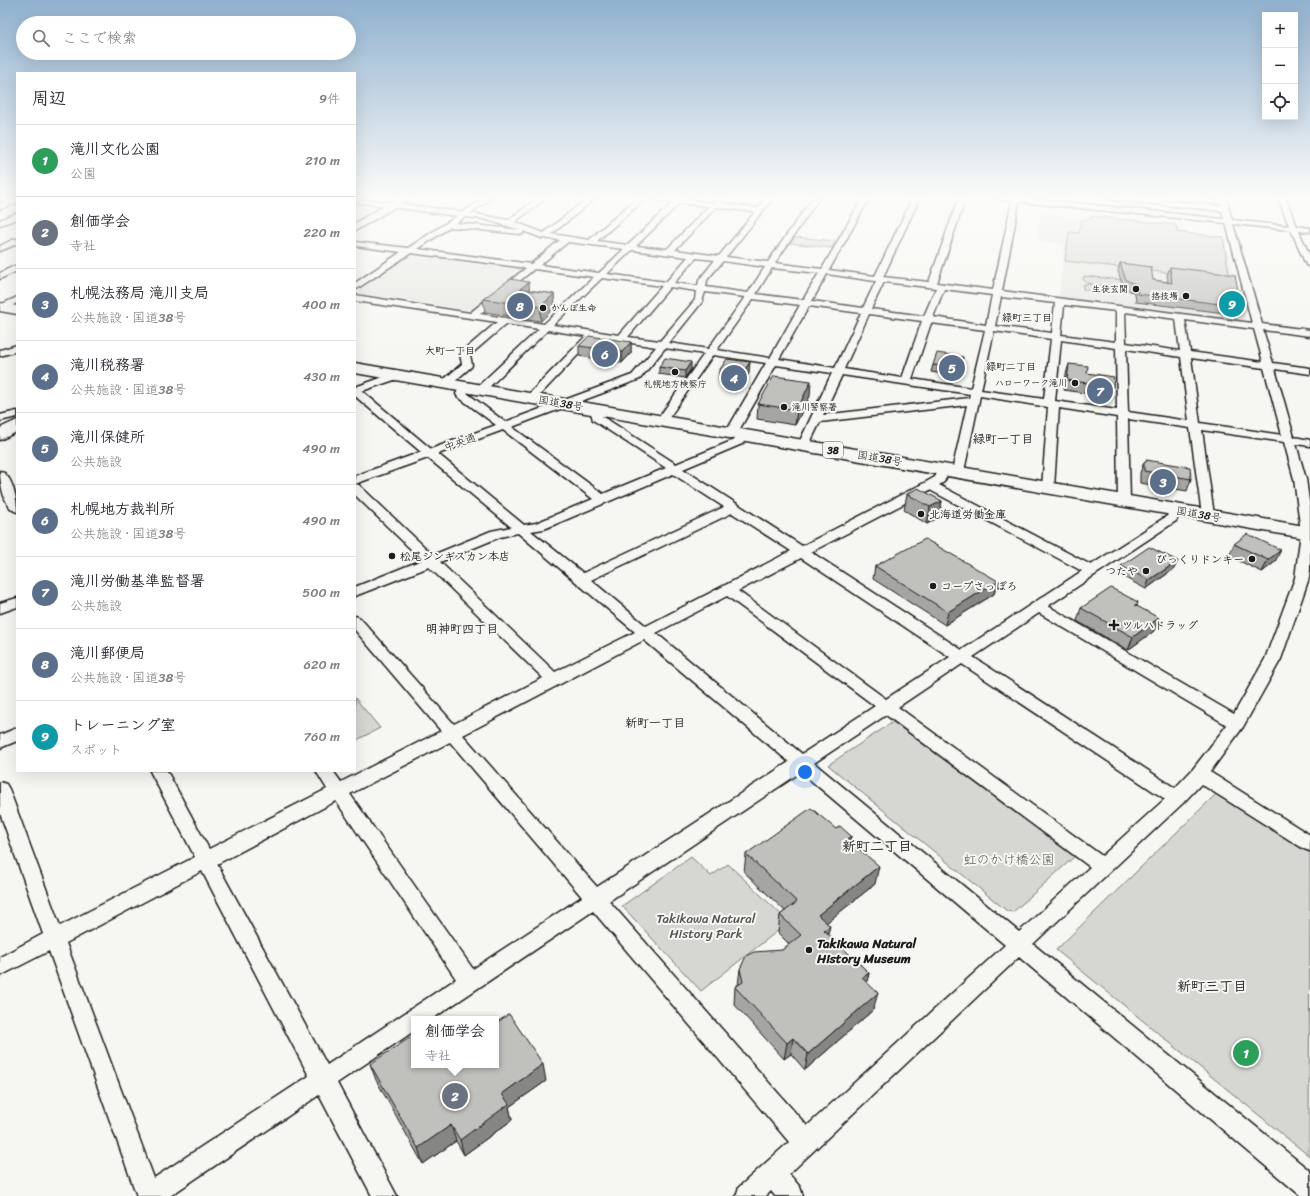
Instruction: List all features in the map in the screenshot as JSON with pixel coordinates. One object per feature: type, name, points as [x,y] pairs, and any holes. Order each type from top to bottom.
[{"type":"highway","points":[[1,307],[16,310]]},
{"type":"highway","name":"国道38号","points":[[356,368],[1309,532]]},
{"type":"highway","points":[[0,435],[16,426]]},
{"type":"street","points":[[356,286],[406,253]]},
{"type":"street","points":[[439,253],[599,276],[668,284],[806,304],[1310,371]]},
{"type":"street","points":[[472,316],[549,253]]},
{"type":"street","points":[[603,500],[461,394],[473,388],[545,327],[624,253]]},
{"type":"street","points":[[676,253],[1310,333]]},
{"type":"street","name":"中央通","points":[[356,480],[566,404],[578,397],[636,378],[699,300],[703,280],[725,253]]},
{"type":"street","points":[[662,420],[750,296],[778,253]]},
{"type":"street","points":[[356,592],[496,534],[539,526],[738,442],[739,434],[772,362],[835,253]]},
{"type":"street","points":[[804,445],[818,418],[891,253]]},
{"type":"street","points":[[906,382],[927,320],[946,253]]},
{"type":"street","points":[[0,967],[452,734],[940,479],[951,470],[975,397],[1006,253]]},
{"type":"street","points":[[748,1196],[1176,798],[1199,774],[1237,723],[1273,659],[1302,578],[1308,552],[1309,532],[1300,479],[1238,253]]},
{"type":"street","points":[[1305,253],[1310,265]]},
{"type":"street","points":[[621,339],[694,255]]},
{"type":"street","points":[[0,276],[16,268]]},
{"type":"street","points":[[356,298],[906,382],[975,397],[1052,404],[1310,443]]},
{"type":"street","points":[[1,307],[16,300]]},
{"type":"street","points":[[1048,488],[1056,337],[1060,302]]},
{"type":"street","points":[[1120,309],[1124,501]]},
{"type":"street","points":[[1180,317],[1187,355],[1195,426],[1208,515]]},
{"type":"street","points":[[446,383],[467,365],[465,354],[504,321]]},
{"type":"street","points":[[531,398],[592,334]]},
{"type":"street","points":[[0,353],[16,348]]},
{"type":"street","points":[[356,390],[399,375]]},
{"type":"street","points":[[356,391],[1310,1186]]},
{"type":"street","points":[[818,418],[975,397]]},
{"type":"street","points":[[595,409],[597,418],[964,657],[1176,798]]},
{"type":"street","points":[[0,418],[16,414]]},
{"type":"street","points":[[0,475],[11,500]]},
{"type":"street","points":[[930,485],[1092,571]]},
{"type":"street","points":[[356,489],[554,680]]},
{"type":"street","points":[[582,580],[734,507]]},
{"type":"street","points":[[419,1016],[1039,607],[1172,518],[1176,510]]},
{"type":"street","points":[[728,590],[1103,867]]},
{"type":"street","points":[[0,608],[16,602]]},
{"type":"street","points":[[1039,607],[1237,723]]},
{"type":"street","points":[[356,623],[805,1142]]},
{"type":"street","points":[[0,742],[16,734]]},
{"type":"street","points":[[159,772],[385,1196]]},
{"type":"street","points":[[325,772],[470,982]]},
{"type":"street","points":[[1199,774],[1310,844]]},
{"type":"street","points":[[0,789],[149,1196],[411,1021]]},
{"type":"street","points":[[773,1174],[791,1196]]},
{"type":"shaded area","points":[[412,253],[526,268],[473,311],[356,292]]},
{"type":"shaded area","points":[[1063,253],[1228,253],[1246,320],[1241,321],[1059,298]]},
{"type":"green space","points":[[1066,253],[1226,253],[1230,280],[1065,261]]},
{"type":"green space","points":[[1084,276],[1123,280],[1129,284],[1112,286],[1092,284],[1083,280]]},
{"type":"green space","points":[[1086,284],[1118,288],[1119,290],[1092,292],[1083,289],[1083,285]]},
{"type":"green space","points":[[356,699],[380,728],[356,740]]},
{"type":"green space","name":"虹のかけ橋公園","points":[[893,722],[1074,857],[1013,912],[1007,911],[828,765]]},
{"type":"green space","points":[[1216,794],[1310,853],[1309,1156],[1056,950]]},
{"type":"green space","name":"Takikawa Natural History Park","points":[[691,857],[711,876],[728,864],[789,922],[701,991],[622,906]]},
{"type":"building","points":[[1120,263],[1151,267],[1153,280],[1172,283],[1170,267],[1235,275],[1240,300],[1226,298],[1228,305],[1138,294],[1137,285],[1126,280]]},
{"type":"building","points":[[510,279],[529,282],[520,289],[554,294],[540,307],[483,299]]},
{"type":"building","points":[[589,336],[631,342],[622,352],[579,346]]},
{"type":"building","points":[[937,353],[963,357],[960,366],[951,364],[951,367],[933,365]]},
{"type":"building","points":[[665,358],[691,362],[685,371],[659,367]]},
{"type":"building","points":[[727,359],[750,362],[742,374],[719,371]]},
{"type":"building","points":[[1069,364],[1088,366],[1087,373],[1114,377],[1113,387],[1067,380]]},
{"type":"building","points":[[774,376],[811,381],[797,410],[758,404]]},
{"type":"building","points":[[1146,460],[1190,467],[1191,479],[1144,471],[1144,462],[1146,462]]},
{"type":"building","points":[[918,488],[942,501],[930,507],[907,494]]},
{"type":"building","points":[[1247,534],[1281,550],[1268,560],[1234,544]]},
{"type":"building","name":"コープさっぽろ","points":[[925,539],[998,581],[948,612],[875,566]]},
{"type":"building","points":[[1149,547],[1178,561],[1149,580],[1121,566]]},
{"type":"building","points":[[1111,588],[1138,602],[1135,605],[1159,618],[1133,637],[1081,608]]},
{"type":"building","name":"Takikawa Natural History Museum","points":[[811,808],[836,829],[840,826],[851,836],[847,839],[879,866],[818,915],[830,926],[824,930],[869,973],[862,978],[878,993],[808,1054],[793,1038],[787,1043],[735,987],[743,982],[740,969],[746,956],[754,952],[782,950],[801,935],[780,915],[797,902],[746,854]]},
{"type":"building","points":[[509,1014],[543,1064],[502,1094],[509,1104],[460,1140],[451,1125],[418,1148],[370,1064],[411,1037],[411,1068],[499,1068],[499,1021]]},
{"type":"place","name":"生徒玄関","points":[[1136,289]]},
{"type":"place","name":"挌技場","points":[[1186,296]]},
{"type":"place","name":"トレーニング室","points":[[1232,304]]},
{"type":"place","name":"滝川郵便局","points":[[520,306]]},
{"type":"place","name":"かんぽ生命","points":[[543,308]]},
{"type":"place","name":"札幌地方裁判所","points":[[605,354]]},
{"type":"place","name":"滝川保健所","points":[[952,368]]},
{"type":"place","name":"札幌地方検察庁","points":[[675,372]]},
{"type":"place","name":"滝川税務署","points":[[734,378]]},
{"type":"place","name":"ハローワーク滝川","points":[[1075,383]]},
{"type":"place","name":"滝川労働基準監督署","points":[[1100,391]]},
{"type":"place","name":"滝川警察署","points":[[784,407]]},
{"type":"place","name":"札幌法務局 滝川支局","points":[[1163,482]]},
{"type":"place","name":"北海道労働金庫","points":[[921,514]]},
{"type":"place","name":"松尾ジンギスカン本店","points":[[392,556]]},
{"type":"place","name":"びっくりドンキー","points":[[1252,559]]},
{"type":"place","name":"つたや","points":[[1146,571]]},
{"type":"place","name":"コープさっぽろ","points":[[933,586]]},
{"type":"place","name":"ツルハドラッグ","points":[[1114,625]]},
{"type":"place","name":"Takikawa Natural History Museum","points":[[809,950]]},
{"type":"place","name":"滝川文化公園","points":[[1246,1053]]},
{"type":"place","name":"創価学会","points":[[455,1096]]},
{"type":"district","name":"緑町三丁目","points":[[1027,317]]},
{"type":"district","name":"大町一丁目","points":[[450,350]]},
{"type":"district","name":"緑町二丁目","points":[[1011,366]]},
{"type":"district","name":"緑町一丁目","points":[[1003,439]]},
{"type":"district","name":"明神町四丁目","points":[[462,629]]},
{"type":"district","name":"新町一丁目","points":[[655,723]]},
{"type":"district","name":"新町二丁目","points":[[877,846]]},
{"type":"district","name":"新町三丁目","points":[[1212,986]]}]
